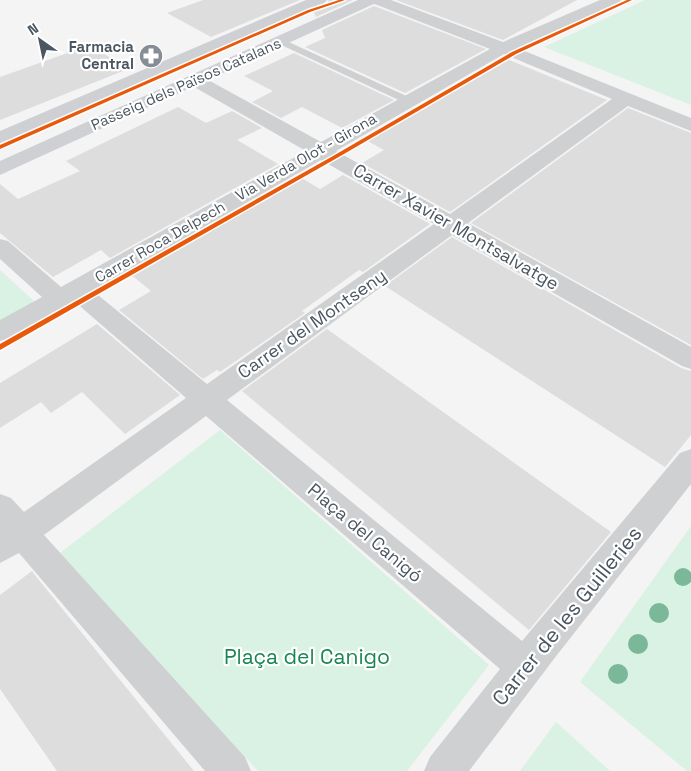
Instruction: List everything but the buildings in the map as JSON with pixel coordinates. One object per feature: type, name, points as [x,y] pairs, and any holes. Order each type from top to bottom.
[{"type":"main road","points":[[0,138],[319,0]]},
{"type":"main road","name":"Passeig dels Països Catalans","points":[[0,169],[371,0]]},
{"type":"street","points":[[377,0],[503,48],[691,125]]},
{"type":"street","name":"Carrer Roca Delpech","points":[[0,332],[503,48],[613,0]]},
{"type":"street","name":"Carrer Xavier Montsalvatge","points":[[195,80],[321,150],[451,226],[691,359]]},
{"type":"street","name":"Carrer del Montseny","points":[[7,530],[205,399],[451,226],[625,99]]},
{"type":"street","name":"Plaça del Canigó","points":[[0,246],[67,294],[205,399],[525,666]]},
{"type":"street","name":"Carrer de les Guilleries","points":[[444,771],[525,666],[691,462]]},
{"type":"street","points":[[7,530],[231,771]]},
{"type":"lane","points":[[280,41],[409,101]]},
{"type":"green space","points":[[645,0],[691,0],[691,105],[544,47]]},
{"type":"green space","points":[[0,270],[35,302],[0,322]]},
{"type":"green space","name":"Plaça del Canigo","points":[[220,430],[489,665],[407,771],[258,771],[60,553]]},
{"type":"green space","points":[[691,526],[691,771],[687,771],[580,682]]},
{"type":"green space","points":[[556,722],[610,771],[520,771]]},
{"type":"cycle path","points":[[0,147],[309,11],[343,0]]},
{"type":"cycle path","name":"Via Verda Olot - Girona","points":[[0,347],[514,53],[630,0]]},
{"type":"place","name":"Farmacia Central","points":[[151,56]]}]
